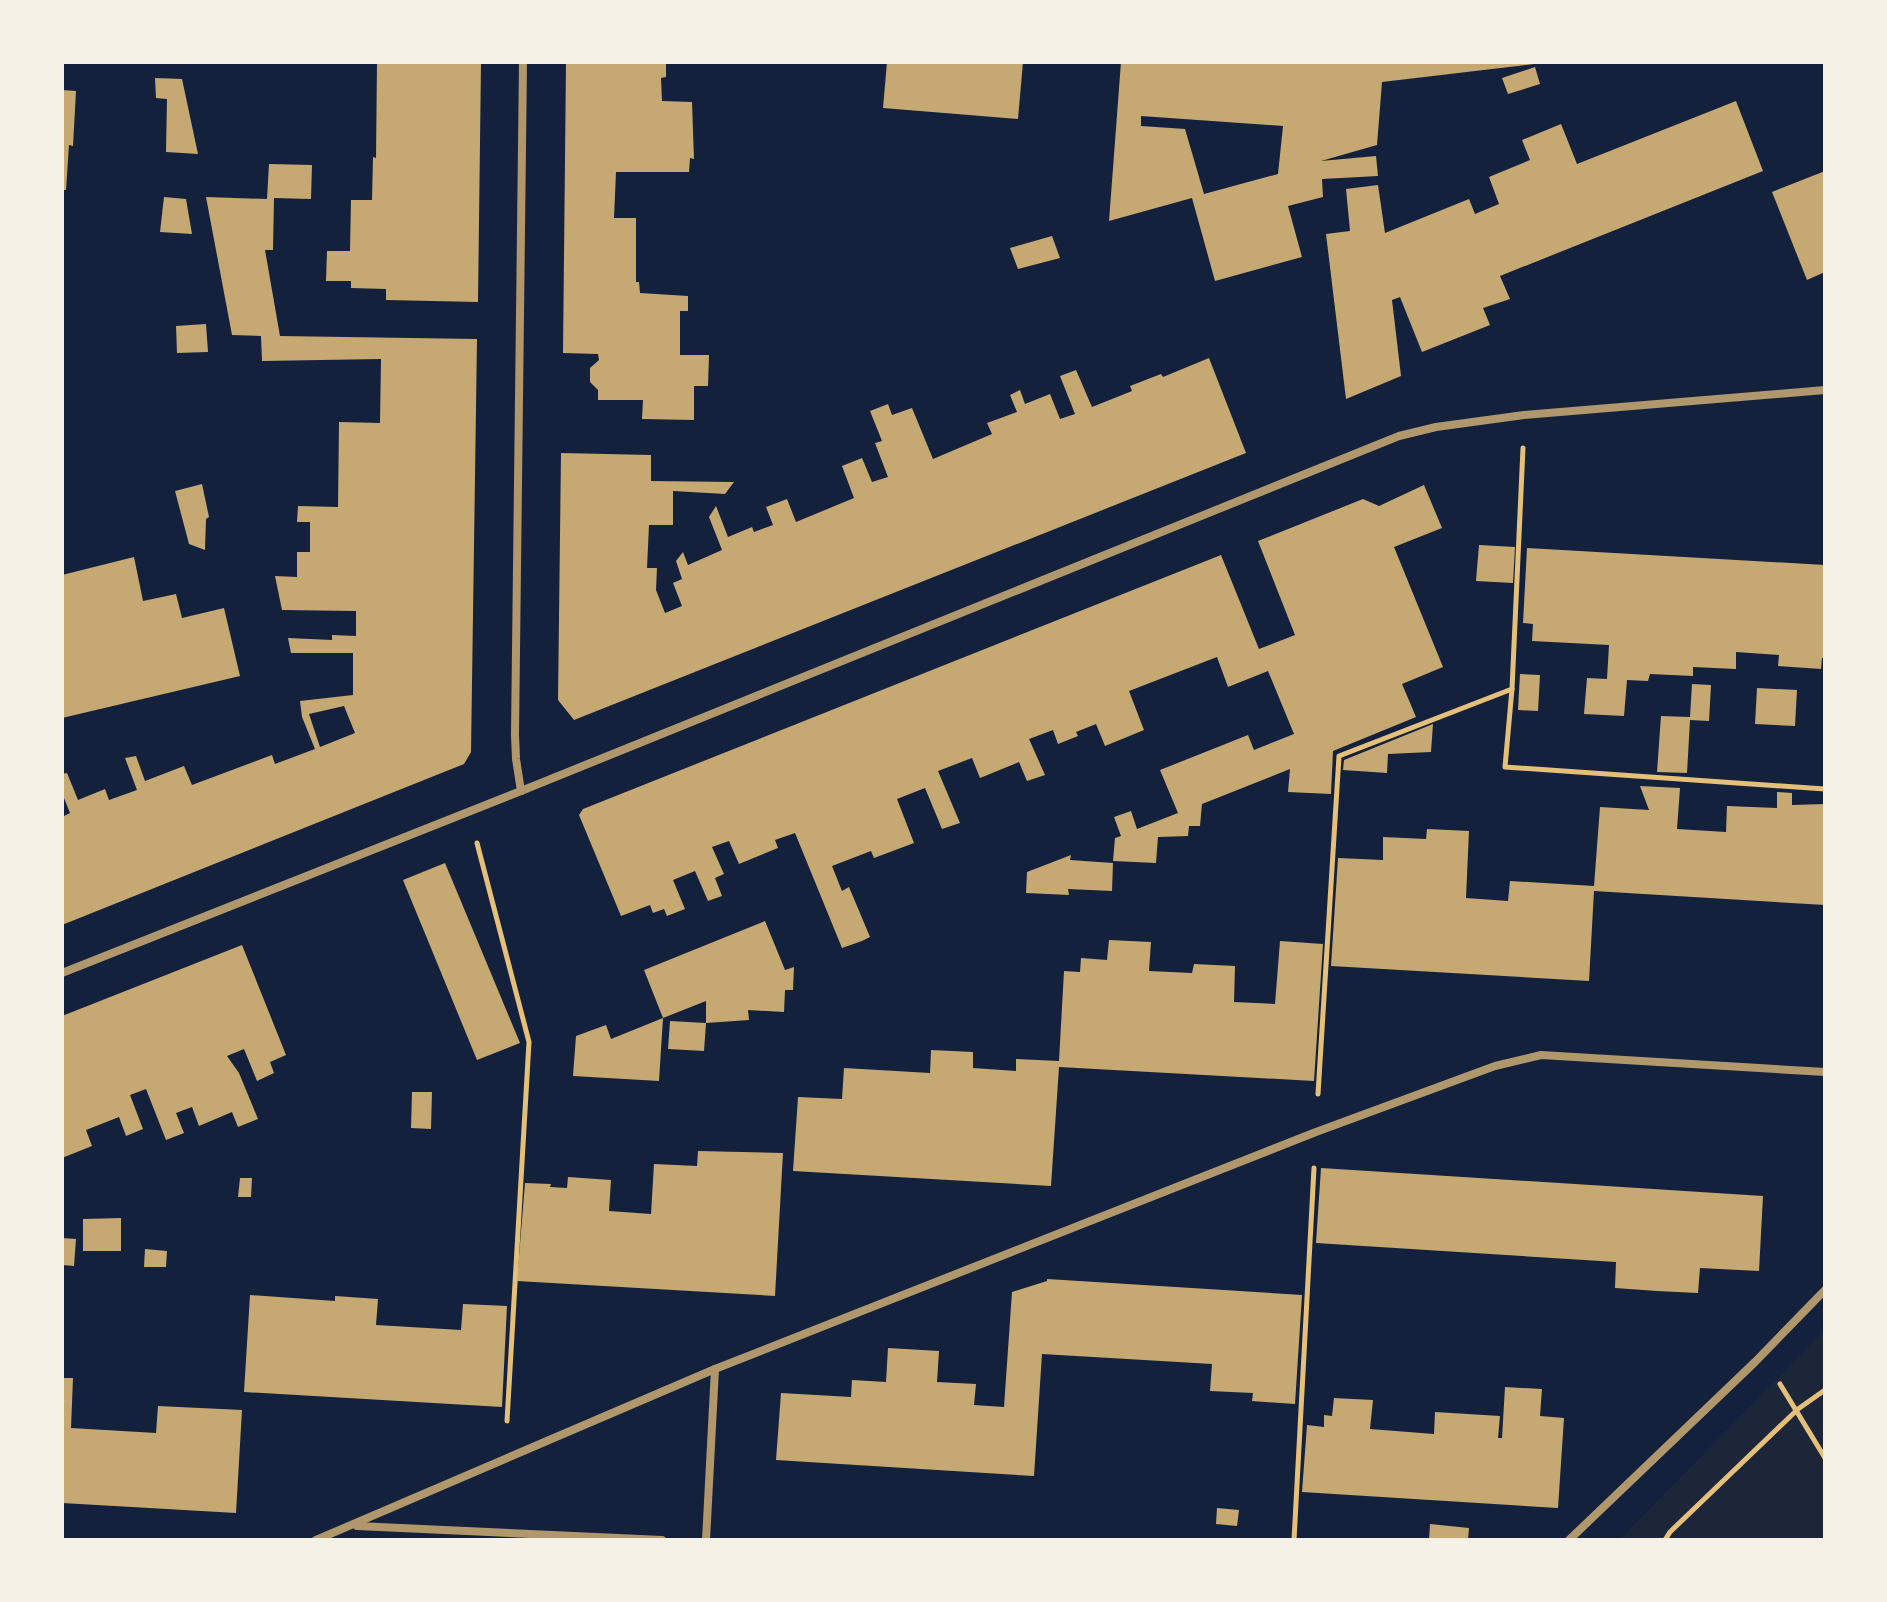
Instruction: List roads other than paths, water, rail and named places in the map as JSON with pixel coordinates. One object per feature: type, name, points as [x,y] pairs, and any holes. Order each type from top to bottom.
[{"type":"street","points":[[521,791],[515,735],[523,62]]},
{"type":"street","points":[[62,973],[1385,441],[1436,427],[1524,415],[1825,390]]},
{"type":"street","points":[[316,1540],[715,1369],[1316,1132],[1495,1066],[1541,1055],[1825,1072]]},
{"type":"street","points":[[1569,1540],[1755,1362],[1825,1290]]},
{"type":"street","points":[[706,1540],[715,1369]]},
{"type":"street","points":[[352,1526],[662,1540]]}]
